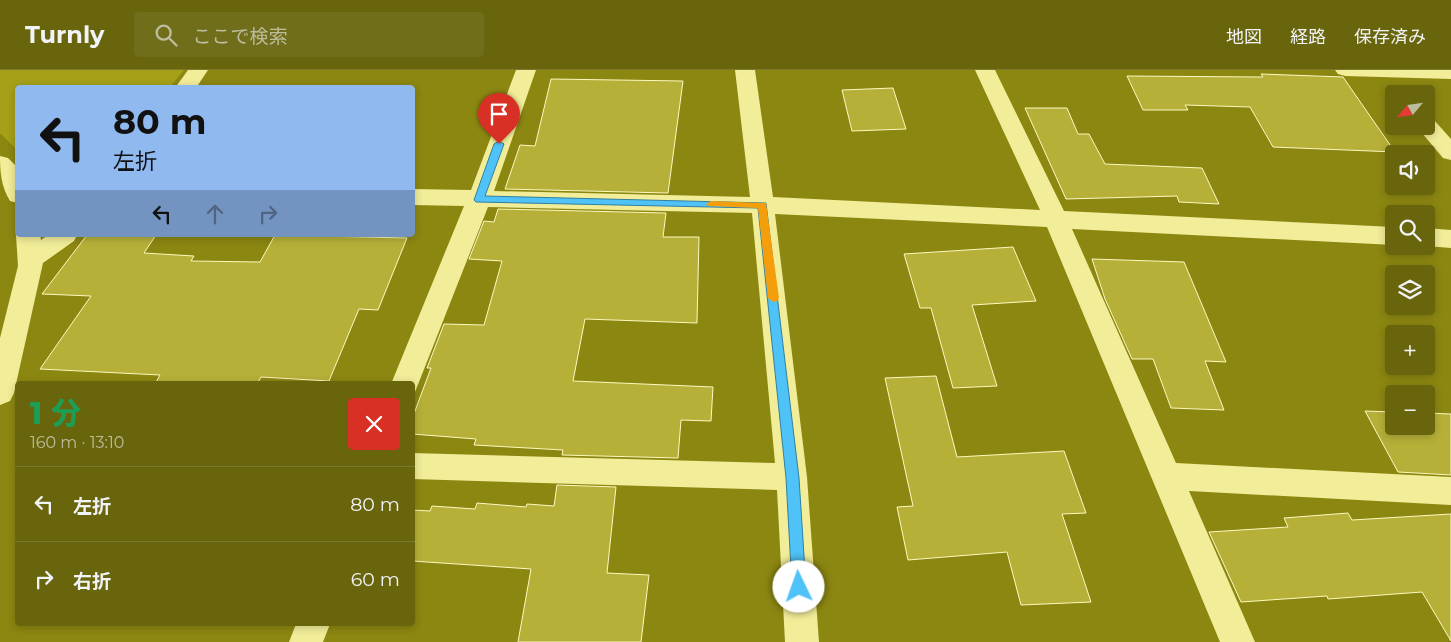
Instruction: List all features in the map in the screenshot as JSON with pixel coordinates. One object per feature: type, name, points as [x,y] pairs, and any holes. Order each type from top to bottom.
[{"type":"street","points":[[187,85],[198,70]]},
{"type":"street","points":[[405,381],[479,200],[526,70]]},
{"type":"street","points":[[746,70],[792,478],[802,642]]},
{"type":"street","points":[[985,70],[1056,220],[1238,642]]},
{"type":"street","points":[[1345,70],[1451,73]]},
{"type":"street","points":[[1377,70],[1390,85]]},
{"type":"street","points":[[1435,135],[1451,153]]},
{"type":"street","points":[[0,163],[12,176],[15,186]]},
{"type":"street","points":[[415,197],[762,205],[1385,236]]},
{"type":"street","points":[[0,393],[31,266],[29,248],[59,237]]},
{"type":"street","points":[[1435,238],[1451,239]]},
{"type":"street","points":[[415,466],[792,478]]},
{"type":"street","points":[[1167,476],[1451,491]]},
{"type":"street","points":[[306,642],[312,626]]},
{"type":"shaded area","points":[[0,70],[184,70],[172,85],[15,85],[15,148],[0,133]]},
{"type":"building","points":[[1261,74],[1343,77],[1390,145],[1385,145],[1385,152],[1273,147],[1250,107],[1185,105],[1188,110],[1143,110],[1127,76],[1263,77]]},
{"type":"building","points":[[551,79],[683,81],[668,193],[505,189],[520,145],[535,146]]},
{"type":"building","points":[[893,88],[906,129],[852,131],[842,90]]},
{"type":"building","points":[[1025,108],[1067,108],[1078,134],[1089,134],[1105,164],[1202,168],[1219,204],[1179,202],[1177,196],[1066,199]]},
{"type":"building","points":[[498,209],[666,213],[663,237],[699,237],[697,323],[585,319],[573,381],[713,387],[711,421],[681,420],[678,458],[562,455],[563,450],[474,445],[476,439],[415,434],[415,411],[431,368],[427,368],[444,324],[484,325],[502,261],[469,259],[484,221],[494,222]]},
{"type":"building","points":[[85,237],[155,237],[144,253],[194,256],[191,261],[260,262],[274,237],[407,238],[378,310],[359,309],[329,381],[261,377],[259,381],[157,381],[160,375],[40,369],[91,296],[42,294]]},
{"type":"building","points":[[1013,247],[1036,301],[972,305],[997,386],[953,388],[931,308],[920,308],[904,254]]},
{"type":"building","points":[[1092,259],[1184,262],[1226,362],[1205,361],[1224,410],[1171,408],[1153,359],[1132,359],[1105,299]]},
{"type":"building","points":[[936,376],[957,457],[1064,451],[1086,513],[1062,514],[1091,602],[1021,605],[1007,552],[908,560],[897,507],[913,506],[885,378]]},
{"type":"building","points":[[1365,411],[1385,412],[1385,435],[1435,435],[1435,413],[1451,414],[1451,475],[1398,472]]},
{"type":"building","points":[[557,485],[616,487],[607,573],[649,575],[641,642],[518,642],[531,569],[415,561],[415,510],[430,511],[432,506],[475,509],[477,503],[526,507],[527,504],[554,506]]},
{"type":"building","points":[[1348,513],[1352,520],[1451,514],[1451,641],[1422,592],[1328,599],[1327,596],[1241,602],[1209,532],[1288,527],[1284,518]]},
{"type":"slow traffic","points":[[711,204],[762,205],[773,298]]},
{"type":"route","points":[[499,144],[479,200],[762,205],[792,478],[799,587]]}]
